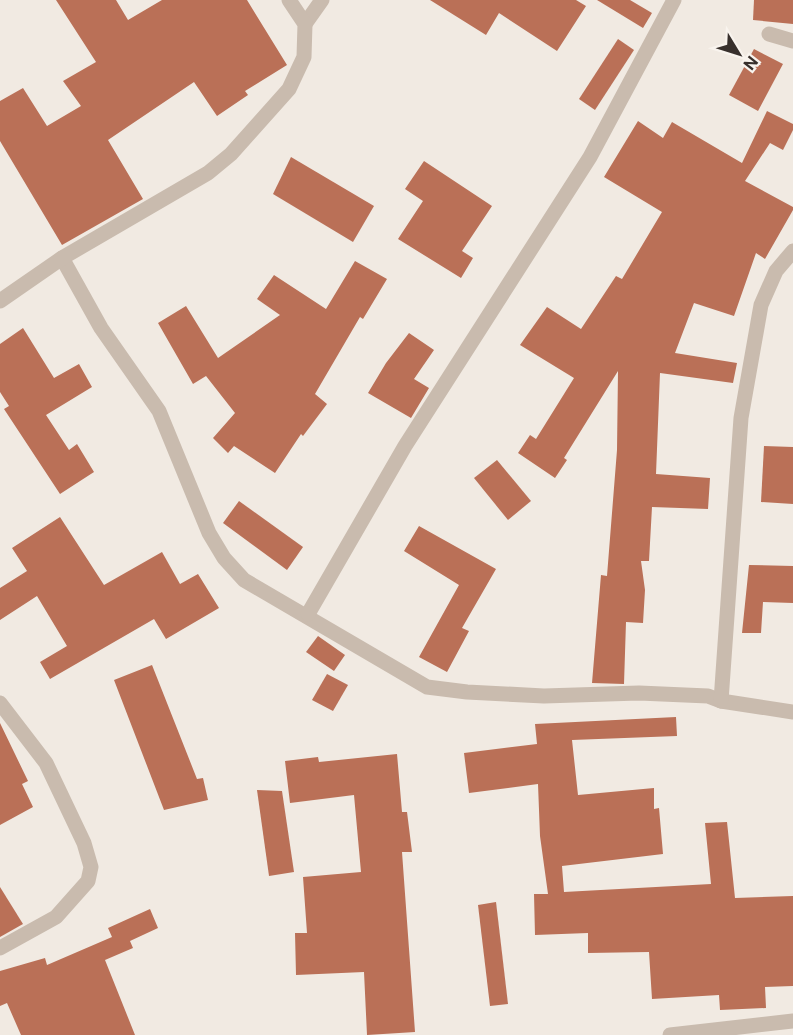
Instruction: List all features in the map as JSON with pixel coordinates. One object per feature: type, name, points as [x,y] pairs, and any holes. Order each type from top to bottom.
[{"type":"street","points":[[289,0],[305,24]]},
{"type":"street","points":[[0,301],[62,258],[208,173],[231,154],[290,89],[304,57],[305,24],[322,0]]},
{"type":"street","points":[[308,614],[405,446],[590,157],[674,0]]},
{"type":"street","points":[[769,34],[793,41]]},
{"type":"street","points":[[721,701],[741,418],[761,305],[776,271],[793,251]]},
{"type":"street","points":[[62,258],[101,328],[159,411],[209,533],[224,558],[244,580],[308,614],[378,660],[428,687],[467,692],[544,696],[708,696],[721,701],[793,712]]},
{"type":"street","points":[[0,703],[46,763],[84,843],[91,867],[88,881],[56,917],[0,948]]},
{"type":"street","points":[[670,1035],[793,1021]]},
{"type":"building","points":[[56,0],[116,0],[128,20],[162,0],[247,0],[287,65],[245,91],[248,95],[217,116],[194,82],[108,140],[143,199],[62,245],[0,141],[0,101],[23,88],[47,126],[81,106],[63,81],[96,62]]},
{"type":"building","points":[[430,0],[576,0],[586,6],[557,51],[499,13],[486,35]]},
{"type":"building","points":[[597,0],[630,0],[652,13],[643,28]]},
{"type":"building","points":[[754,0],[793,0],[793,24],[753,20]]},
{"type":"building","points":[[618,39],[634,50],[595,110],[579,99]]},
{"type":"building","points":[[754,49],[783,64],[758,111],[729,95]]},
{"type":"building","points":[[767,111],[793,124],[793,130],[783,150],[770,143],[745,181],[793,207],[793,210],[765,259],[756,253],[734,316],[694,303],[675,353],[737,363],[733,383],[660,373],[656,474],[710,478],[708,509],[652,507],[649,561],[641,561],[645,590],[643,623],[626,622],[624,684],[592,683],[601,575],[607,576],[617,450],[618,371],[564,458],[567,460],[555,478],[518,453],[530,435],[536,439],[574,378],[520,345],[547,307],[581,329],[616,276],[622,279],[662,212],[604,177],[638,121],[663,138],[672,122],[742,163]]},
{"type":"building","points":[[291,157],[374,206],[353,242],[273,194]]},
{"type":"building","points":[[424,161],[492,206],[462,251],[473,258],[461,278],[398,239],[423,201],[405,189]]},
{"type":"building","points":[[355,261],[387,279],[363,319],[360,317],[315,394],[327,404],[303,436],[301,434],[275,473],[234,446],[228,453],[213,438],[235,413],[206,376],[193,384],[158,323],[186,306],[218,358],[280,315],[257,299],[274,275],[326,309]]},
{"type":"building","points":[[23,328],[54,378],[79,364],[92,387],[46,415],[69,450],[77,444],[94,472],[60,494],[4,409],[9,406],[0,392],[0,344]]},
{"type":"building","points":[[409,333],[434,350],[414,379],[429,388],[411,418],[368,393],[386,363]]},
{"type":"building","points":[[764,446],[793,447],[793,504],[761,502]]},
{"type":"building","points":[[497,460],[531,501],[508,520],[474,478]]},
{"type":"building","points":[[239,501],[303,547],[287,570],[223,523]]},
{"type":"building","points":[[60,517],[104,585],[162,552],[180,584],[198,574],[219,608],[166,639],[154,619],[50,679],[40,662],[67,646],[37,596],[0,620],[0,588],[27,571],[12,548]]},
{"type":"building","points":[[419,526],[496,569],[462,628],[469,631],[447,672],[419,657],[459,585],[404,551]]},
{"type":"building","points":[[749,565],[793,566],[793,603],[763,602],[761,633],[742,633]]},
{"type":"building","points":[[318,636],[345,655],[334,671],[306,652]]},
{"type":"building","points":[[152,665],[197,779],[203,778],[208,800],[164,810],[114,680]]},
{"type":"building","points":[[327,674],[348,685],[333,711],[312,700]]},
{"type":"building","points":[[676,717],[677,736],[572,740],[578,795],[654,788],[654,809],[659,808],[663,854],[562,866],[564,892],[711,884],[705,823],[727,822],[735,898],[793,896],[793,986],[765,987],[766,1008],[720,1010],[719,995],[652,999],[649,952],[588,953],[588,933],[535,935],[534,894],[548,894],[540,836],[538,784],[469,793],[464,753],[537,744],[535,724]]},
{"type":"building","points":[[0,723],[28,781],[22,784],[33,807],[0,825]]},
{"type":"building","points":[[397,754],[402,812],[407,812],[412,852],[402,852],[415,1032],[367,1035],[364,972],[296,975],[295,933],[307,933],[303,877],[361,872],[354,795],[290,803],[285,761],[318,757],[319,762]]},
{"type":"building","points":[[257,790],[282,791],[294,872],[269,876]]},
{"type":"building","points":[[0,887],[23,924],[0,937]]},
{"type":"building","points":[[496,902],[508,1004],[490,1006],[478,905]]},
{"type":"building","points":[[150,909],[158,928],[130,941],[133,948],[105,960],[135,1035],[21,1035],[7,1003],[0,1006],[0,971],[45,958],[47,965],[112,937],[108,928]]}]
